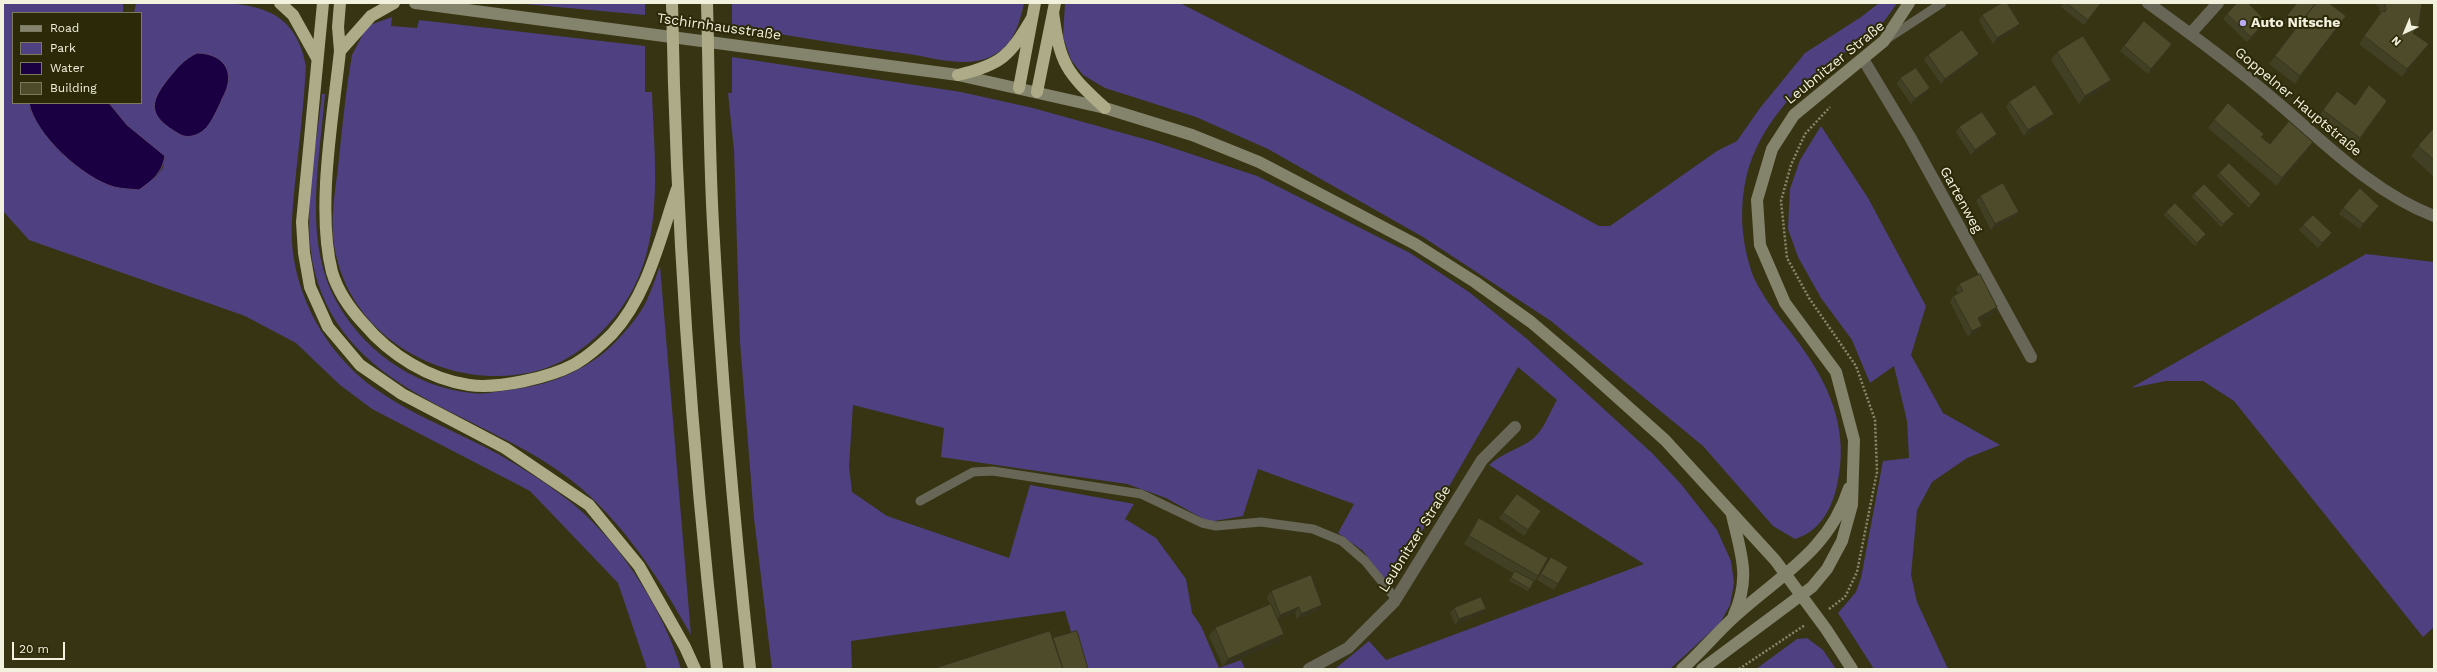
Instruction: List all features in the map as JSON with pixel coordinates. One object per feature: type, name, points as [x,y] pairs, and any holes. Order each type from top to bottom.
[{"type":"highway","points":[[280,3],[293,15],[317,58]]},
{"type":"highway","points":[[323,3],[302,222],[304,252],[310,287],[328,327],[360,364],[402,394],[505,448],[589,504],[639,566],[685,647],[695,669]]},
{"type":"highway","points":[[340,3],[338,27],[340,51],[325,222],[333,273],[346,303],[374,337],[407,362],[434,375],[469,385],[500,385],[542,376],[575,364],[612,334],[636,300],[644,282],[677,189]]},
{"type":"highway","points":[[340,51],[371,16],[394,3]]},
{"type":"highway","points":[[672,3],[677,189],[701,525],[717,669]]},
{"type":"highway","points":[[707,3],[713,222],[721,358],[735,530],[750,669]]},
{"type":"highway","points":[[1019,88],[1035,3]]},
{"type":"highway","points":[[1037,92],[1054,7]]},
{"type":"highway","points":[[1054,7],[1057,45],[1064,63],[1076,81],[1105,108]]},
{"type":"highway","points":[[958,75],[987,68],[1015,47],[1032,18]]},
{"type":"main road","name":"Tschirnhausstraße","points":[[415,3],[958,75],[1105,108],[1192,135],[1259,162],[1415,244],[1475,282],[1531,322],[1578,362],[1665,440],[1732,514],[1785,574],[1802,596],[1852,669]]},
{"type":"main road","points":[[1884,41],[1909,3]]},
{"type":"main road","name":"Leubnitzer Straße","points":[[1853,474],[1854,440],[1836,372],[1785,303],[1760,245],[1757,200],[1772,148],[1794,115],[1884,41]]},
{"type":"main road","points":[[1682,669],[1732,619],[1822,541],[1845,501],[1853,474]]},
{"type":"main road","points":[[1702,669],[1802,596],[1827,569],[1842,541],[1852,505],[1853,474]]},
{"type":"main road","points":[[1732,514],[1744,570],[1741,598],[1732,619]]},
{"type":"street","name":"Goppelner Hauptstraße","points":[[2148,3],[2191,33],[2248,77],[2368,179],[2412,208],[2434,216]]},
{"type":"street","points":[[2191,33],[2218,3]]},
{"type":"street","name":"Gartenweg","points":[[1863,59],[1910,137],[2031,357]]},
{"type":"street","name":"Leubnitzer Straße","points":[[1309,669],[1348,648],[1396,599],[1482,460],[1515,427]]},
{"type":"lane","name":"Leubnitzer Straße","points":[[1884,41],[1942,3]]},
{"type":"lane","points":[[920,501],[973,472],[993,471],[1141,494],[1202,524],[1216,526],[1261,522],[1313,530],[1342,541],[1365,561],[1396,599]]},
{"type":"green space","points":[[3,3],[123,3],[123,12],[12,12],[12,104],[29,104],[31,112],[154,179],[163,168],[165,156],[127,125],[110,104],[142,104],[142,12],[134,12],[136,3],[222,3],[255,7],[270,12],[282,20],[292,31],[301,46],[306,66],[293,209],[293,253],[303,293],[321,330],[332,347],[346,363],[377,390],[406,408],[483,446],[515,464],[556,491],[583,513],[619,552],[635,574],[650,598],[662,622],[673,646],[681,669],[647,669],[618,583],[530,491],[372,409],[340,385],[296,343],[245,316],[29,240],[3,211]]},
{"type":"green space","points":[[514,3],[645,3],[645,15]]},
{"type":"green space","points":[[732,3],[1024,3],[1020,20],[1014,34],[1004,47],[990,57],[971,62],[961,62],[939,60],[732,26]]},
{"type":"green space","points":[[1065,3],[1180,3],[1354,92],[1599,226],[1610,226],[1717,151],[1737,141],[1760,108],[1805,53],[1861,17],[1879,3],[1897,3],[1870,36],[1819,71],[1792,96],[1780,110],[1760,141],[1753,157],[1744,186],[1742,210],[1743,234],[1751,270],[1767,301],[1803,348],[1815,367],[1833,404],[1838,424],[1841,445],[1840,467],[1836,490],[1830,506],[1822,520],[1803,536],[1795,539],[1773,526],[1703,446],[1551,321],[1423,237],[1268,149],[1196,117],[1105,88],[1083,75],[1071,60],[1063,37]]},
{"type":"green space","points":[[392,17],[391,26],[417,28],[419,20],[645,46],[645,92],[652,92],[655,192],[653,218],[643,266],[633,289],[616,315],[606,327],[582,349],[555,365],[540,370],[508,376],[476,375],[445,368],[415,356],[389,338],[366,316],[348,289],[337,259],[333,236],[333,225],[334,202],[352,55],[367,26]]},
{"type":"green space","points":[[732,57],[961,92],[1033,108],[1155,142],[1257,176],[1410,253],[1469,292],[1527,339],[1652,453],[1681,484],[1717,530],[1731,561],[1734,583],[1730,605],[1720,623],[1670,669],[1335,669],[1369,641],[1386,660],[1644,564],[1489,465],[1498,458],[1535,437],[1542,428],[1557,400],[1518,367],[1432,516],[1387,583],[1363,551],[1338,533],[1354,504],[1258,469],[1243,516],[1209,522],[1166,498],[1127,484],[941,457],[944,428],[853,405],[849,466],[852,492],[887,516],[1009,558],[1030,485],[1134,504],[1125,519],[1156,538],[1186,579],[1192,613],[1201,626],[1219,668],[1241,660],[1245,669],[1082,669],[1065,611],[851,641],[852,669],[772,669],[754,518],[740,342],[734,150],[728,93],[732,93]]},
{"type":"green space","points":[[322,94],[325,94],[316,195],[316,220],[318,245],[323,270],[332,293],[343,313],[356,331],[389,361],[408,373],[428,382],[450,389],[481,394],[533,386],[555,380],[587,365],[610,348],[623,334],[645,304],[660,266],[691,635],[653,572],[623,532],[590,496],[571,480],[536,457],[499,436],[422,397],[387,374],[356,347],[332,314],[315,273],[309,230],[309,207],[313,161]]},
{"type":"green space","points":[[1821,126],[1868,198],[1926,306],[1911,355],[1943,413],[2000,445],[1967,458],[1932,482],[1917,510],[1911,575],[1917,602],[1948,669],[1874,669],[1838,613],[1856,592],[1861,578],[1883,461],[1909,458],[1907,421],[1894,366],[1870,383],[1852,340],[1821,298],[1798,257],[1788,229],[1790,189],[1800,160]]},
{"type":"green space","points":[[2366,254],[2434,262],[2434,627],[2423,637],[2234,401],[2203,381],[2166,381],[2131,388]]},
{"type":"green space","points":[[1807,638],[1823,650],[1836,669],[1756,669],[1797,639]]},
{"type":"water","points":[[197,53],[204,53],[216,57],[225,65],[229,77],[226,92],[207,127],[201,132],[189,137],[182,136],[162,122],[157,116],[155,103],[161,88],[174,71],[184,61]]},
{"type":"water","points":[[29,104],[110,104],[127,125],[165,156],[164,162],[156,176],[139,190],[114,187],[88,175],[62,154],[40,128]]},
{"type":"building","points":[[2002,3],[2007,3],[2020,24],[1997,38],[1982,15]]},
{"type":"building","points":[[2067,3],[2101,3],[2088,20]]},
{"type":"building","name":"Auto Nitsche","points":[[2237,3],[2248,3],[2266,21],[2251,37],[2227,14]]},
{"type":"building","points":[[2297,3],[2316,3],[2298,26],[2287,16]]},
{"type":"building","points":[[2316,3],[2329,3],[2346,16],[2300,76],[2275,56]]},
{"type":"building","points":[[2385,3],[2422,3],[2419,24],[2413,33],[2429,44],[2407,69],[2364,36],[2382,11],[2385,12]]},
{"type":"building","points":[[2144,21],[2172,44],[2151,69],[2124,46]]},
{"type":"building","points":[[1962,30],[1979,54],[1945,79],[1928,55]]},
{"type":"building","points":[[2083,36],[2111,80],[2085,96],[2057,52]]},
{"type":"building","points":[[1916,68],[1930,88],[1915,99],[1900,78]]},
{"type":"building","points":[[2035,85],[2054,114],[2028,130],[2009,102]]},
{"type":"building","points":[[2369,85],[2387,101],[2360,138],[2323,110],[2337,91],[2355,105]]},
{"type":"building","points":[[2228,103],[2264,134],[2261,137],[2270,144],[2289,121],[2313,142],[2282,178],[2214,120]]},
{"type":"building","points":[[1982,112],[1997,134],[1975,150],[1959,127]]},
{"type":"building","points":[[2434,128],[2434,160],[2418,146]]},
{"type":"building","points":[[2229,163],[2261,194],[2251,205],[2219,173]]},
{"type":"building","points":[[2003,183],[2019,212],[1995,224],[1980,196]]},
{"type":"building","points":[[2204,184],[2234,214],[2223,224],[2194,194]]},
{"type":"building","points":[[2360,188],[2379,206],[2363,224],[2343,208]]},
{"type":"building","points":[[2175,203],[2206,234],[2197,243],[2166,212]]},
{"type":"building","points":[[2313,215],[2332,233],[2322,243],[2303,225]]},
{"type":"building","points":[[1980,274],[1997,307],[1978,318],[1982,326],[1972,331],[1953,296],[1963,291],[1959,284]]},
{"type":"building","points":[[1517,494],[1541,511],[1528,530],[1503,513]]},
{"type":"building","points":[[1479,518],[1548,558],[1538,576],[1469,536]]},
{"type":"building","points":[[1551,557],[1568,567],[1558,584],[1541,574]]},
{"type":"building","points":[[1515,571],[1534,581],[1530,589],[1511,578]]},
{"type":"building","points":[[1311,575],[1322,605],[1301,614],[1299,607],[1280,615],[1271,591]]},
{"type":"building","points":[[1481,597],[1486,609],[1459,619],[1454,608]]},
{"type":"building","points":[[1271,604],[1284,634],[1228,659],[1215,628]]},
{"type":"building","points":[[1050,631],[1063,669],[933,669]]},
{"type":"building","points":[[1077,631],[1088,669],[1063,669],[1053,638]]},
{"type":"place","name":"Auto Nitsche","points":[[2243,23]]}]
